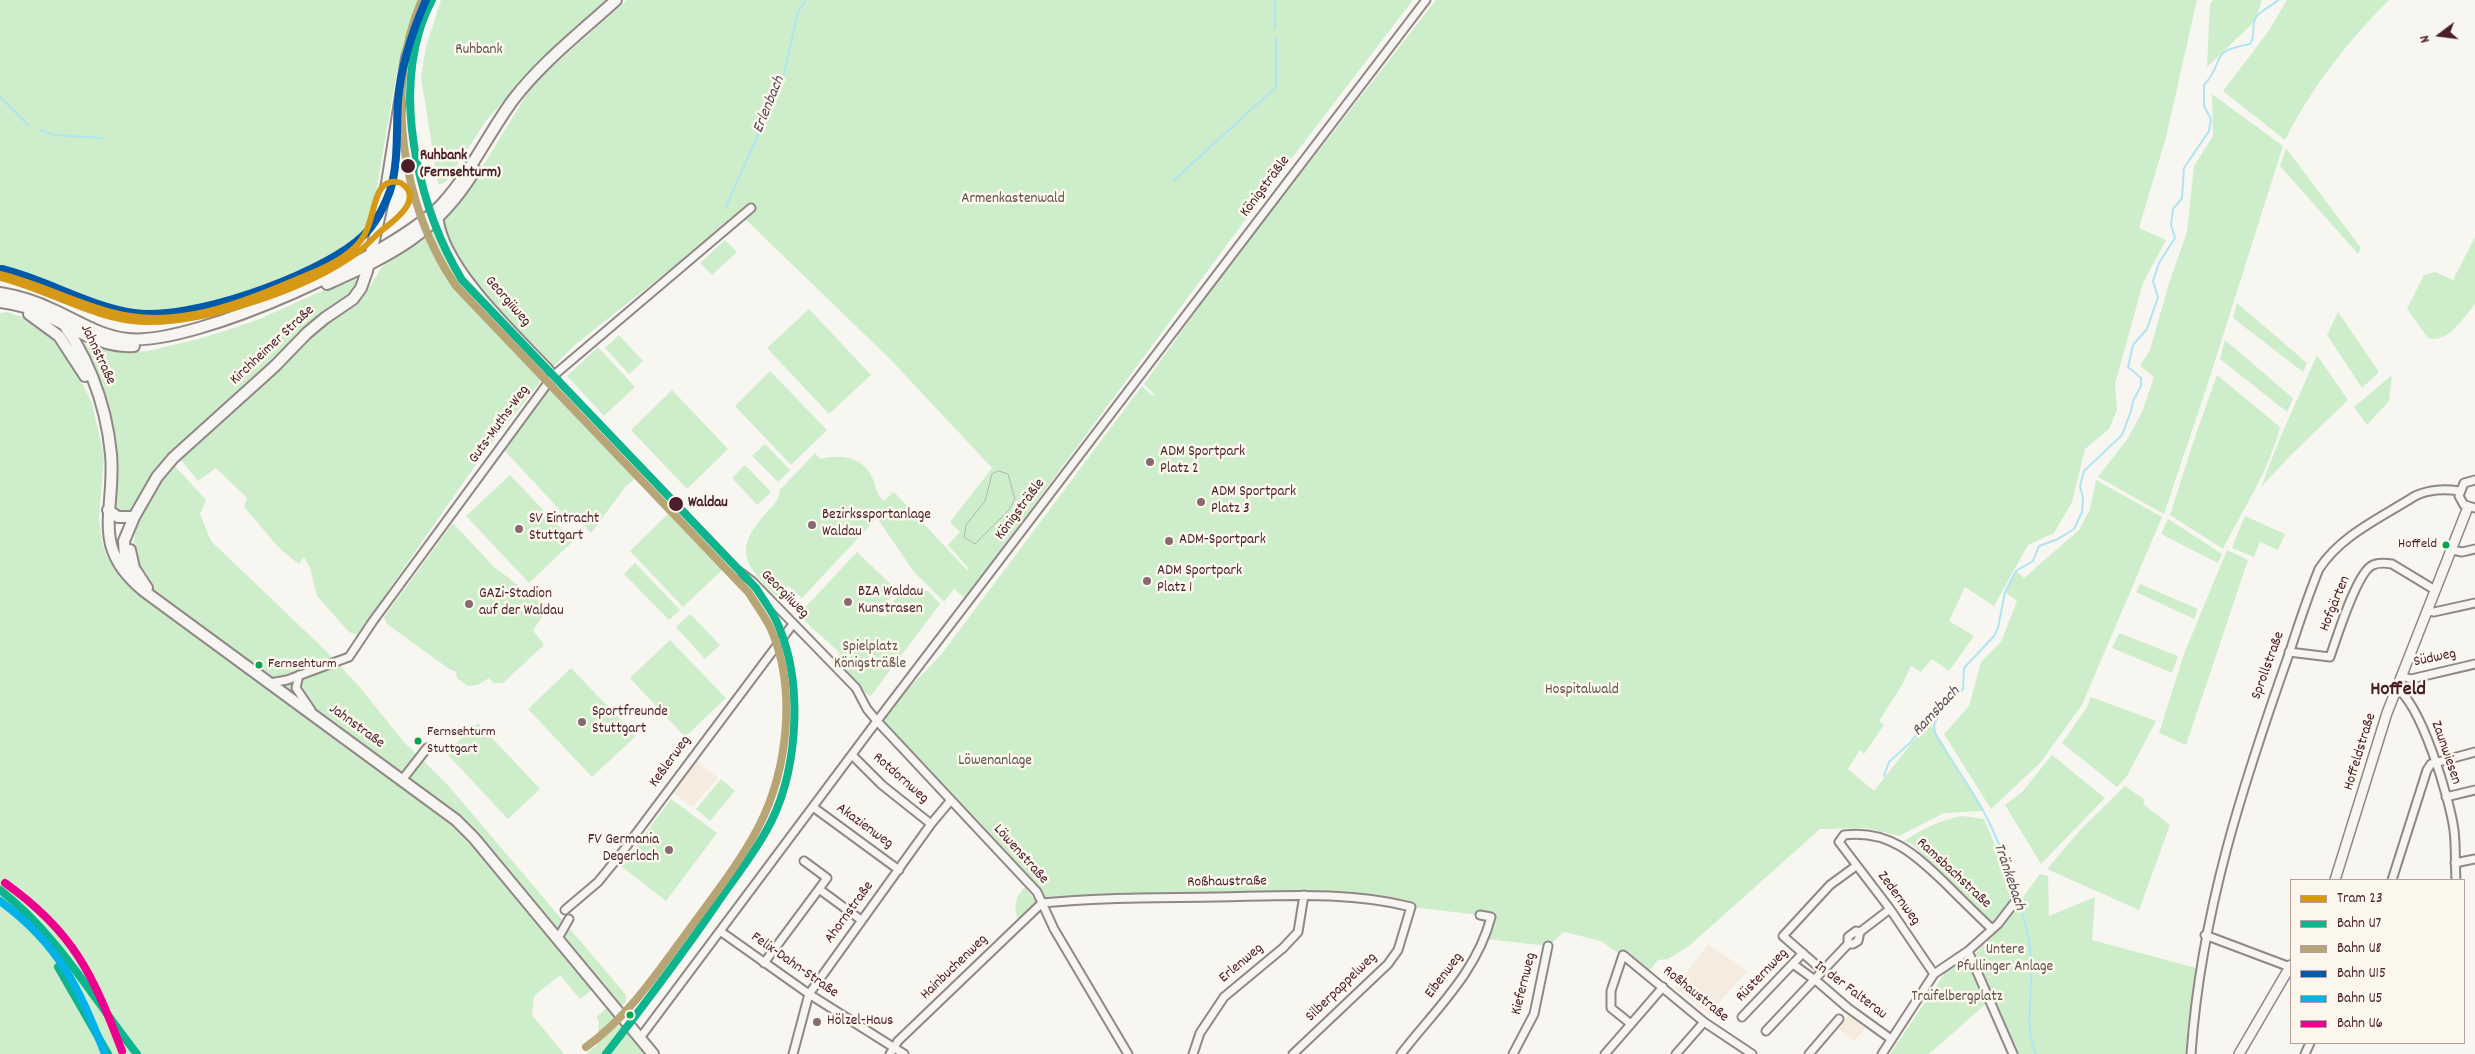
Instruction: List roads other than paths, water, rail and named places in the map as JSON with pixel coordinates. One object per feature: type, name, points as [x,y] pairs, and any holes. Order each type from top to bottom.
[{"type":"main road","name":"Kirchheimer Straße","points":[[126,574],[124,541],[134,517],[157,477],[173,458],[275,366],[313,328],[353,299],[364,283],[390,170],[403,76],[412,40],[426,0]]},
{"type":"main road","points":[[19,305],[99,340],[128,346],[152,344],[215,329],[296,298],[370,259],[406,234],[443,203],[534,74],[616,0]]},
{"type":"main road","points":[[0,294],[25,299],[110,336],[129,339],[152,338],[205,325],[273,302],[406,245],[439,218],[468,182],[500,120]]},
{"type":"main road","points":[[439,218],[443,203]]},
{"type":"main road","points":[[378,226],[382,233],[389,237],[406,234]]},
{"type":"main road","name":"Jahnstraße","points":[[0,302],[19,305],[25,312],[49,327],[66,344],[84,372],[103,413]]},
{"type":"main road","name":"Jahnstraße","points":[[54,310],[66,326],[84,359],[102,403],[111,455],[108,532],[116,560],[126,574],[151,596],[456,820],[474,838],[653,1054]]},
{"type":"main road","points":[[84,359],[91,344],[99,340]]},
{"type":"main road","points":[[108,510],[118,517],[134,517]]},
{"type":"main road","name":"Kirchheimer Straße","points":[[128,534],[134,568],[151,596]]},
{"type":"street","name":"Königsträßle","points":[[640,1038],[877,721],[1426,0]]},
{"type":"street","name":"Guts-Muths-Weg","points":[[270,683],[350,657],[378,614],[553,376],[626,312],[751,208]]},
{"type":"street","name":"Georgiiweg","points":[[439,218],[445,240],[462,272],[553,376],[737,570],[753,582],[860,692],[867,709],[877,721]]},
{"type":"street","points":[[2472,508],[2461,501],[2460,491],[2464,483],[2475,480]]},
{"type":"street","name":"Sprollstraße","points":[[2191,1054],[2205,935],[2238,803],[2319,569],[2334,550],[2351,537],[2415,496],[2424,492],[2441,490],[2460,491]]},
{"type":"street","name":"Hoffeldstraße","points":[[2334,879],[2396,688],[2435,590],[2472,508]]},
{"type":"street","points":[[2452,550],[2462,552],[2475,548]]},
{"type":"street","name":"Hofgärten","points":[[2289,652],[2330,657],[2356,588],[2363,574],[2372,565],[2392,564],[2435,590]]},
{"type":"street","points":[[2427,611],[2434,612],[2475,603]]},
{"type":"street","name":"Keßlerweg","points":[[564,910],[598,882],[793,624]]},
{"type":"street","name":"Südweg","points":[[2401,676],[2411,679],[2475,664]]},
{"type":"street","points":[[299,675],[296,688],[314,715]]},
{"type":"street","name":"Zaunwiesen","points":[[2396,688],[2406,696],[2417,712],[2446,797],[2454,831],[2456,879]]},
{"type":"street","name":"Löwenstraße","points":[[877,721],[1033,888],[1054,929],[1128,1054]]},
{"type":"street","points":[[402,780],[427,748]]},
{"type":"street","points":[[2392,879],[2426,770],[2431,764],[2475,752]]},
{"type":"street","name":"Rotdornweg","points":[[852,755],[882,785],[931,824]]},
{"type":"street","points":[[2446,797],[2475,790]]},
{"type":"street","name":"Ahornstraße","points":[[793,1054],[808,994],[931,824],[951,800]]},
{"type":"street","name":"Akazienweg","points":[[813,807],[899,870]]},
{"type":"street","name":"Ramsbachstraße","points":[[1839,842],[1844,835],[1863,834],[1886,838],[1906,848],[1992,929]]},
{"type":"street","name":"Zedernweg","points":[[1839,842],[1890,909],[1934,974]]},
{"type":"street","points":[[2455,863],[2475,859]]},
{"type":"street","points":[[764,963],[827,878],[804,861]]},
{"type":"street","name":"In der Falterau","points":[[1822,970],[1784,936],[1830,885],[1856,866]]},
{"type":"street","points":[[819,889],[861,920]]},
{"type":"street","name":"Roßhaustraße","points":[[1042,903],[1084,899],[1304,895],[1374,900],[1411,907]]},
{"type":"street","name":"Erlenweg","points":[[1193,1054],[1200,1034],[1224,997],[1277,953],[1298,932],[1304,895]]},
{"type":"street","points":[[1882,1054],[1934,974],[1968,951],[1992,929],[2015,902]]},
{"type":"street","name":"Hainbuchenweg","points":[[891,1050],[1042,903]]},
{"type":"street","name":"Silberpappelweg","points":[[1293,1054],[1388,964],[1398,950],[1411,907]]},
{"type":"street","points":[[1766,1031],[1848,944],[1848,938],[1851,934],[1856,931],[1860,932],[1890,909]]},
{"type":"street","name":"Eibenweg","points":[[1401,1054],[1466,974],[1480,952],[1491,917],[1480,915]]},
{"type":"street","points":[[558,938],[569,919]]},
{"type":"street","name":"Felix-Dahn-Straße","points":[[720,931],[891,1050],[904,1054]]},
{"type":"street","points":[[2205,935],[2290,966]]},
{"type":"street","name":"Kiefernweg","points":[[1513,1054],[1534,1014],[1548,946]]},
{"type":"street","points":[[1968,951],[2013,1054]]},
{"type":"street","name":"Rüsternweg","points":[[1742,1017],[1803,953]]},
{"type":"street","name":"Roßhaustraße","points":[[1631,1024],[1611,1008],[1611,991],[1622,955],[1704,1022],[1752,1054]]},
{"type":"street","name":"In der Falterau","points":[[1793,964],[1848,1008],[1891,1039]]},
{"type":"street","points":[[2239,1054],[2290,968]]},
{"type":"street","points":[[1606,1054],[1663,987]]},
{"type":"street","points":[[1809,1054],[1839,1019]]},
{"type":"street","points":[[1676,1054],[1704,1022]]},
{"type":"waterway","name":"Erlenbach","points":[[726,207],[783,78],[798,12],[806,0]]},
{"type":"waterway","points":[[1275,0],[1275,28]]},
{"type":"waterway","name":"Ramsbach","points":[[1884,776],[1889,762],[1910,743],[1921,728],[1939,714],[1963,689],[1964,668],[1994,636],[1998,628],[2005,592],[2016,571],[2033,561],[2039,546],[2058,539],[2074,529],[2082,512],[2083,498],[2080,486],[2084,471],[2122,435],[2133,401],[2141,386],[2141,378],[2128,367],[2133,345],[2147,329],[2158,297],[2153,281],[2159,263],[2175,238],[2171,225],[2173,209],[2182,198],[2184,168],[2209,131],[2211,119],[2204,106],[2204,85],[2211,76],[2222,54],[2227,50],[2250,44],[2253,38],[2256,17],[2278,0]]},
{"type":"waterway","points":[[1174,180],[1276,87],[1276,38]]},
{"type":"waterway","points":[[0,97],[28,125]]},
{"type":"waterway","points":[[40,130],[54,135],[102,138]]},
{"type":"waterway","name":"Tränkebach","points":[[1938,716],[1934,725],[1935,733],[1987,818],[2007,864],[2019,899],[2030,948],[2032,975],[2030,1028],[2036,1054]]},
{"type":"tram line","name":"23","points":[[0,274],[28,282],[111,312],[136,317],[162,318],[187,315],[236,303],[284,285],[334,262],[347,254],[362,239],[381,188],[393,182],[401,183],[410,194],[407,206],[397,218],[362,249],[337,265],[313,278],[256,301],[197,317],[169,321],[144,322],[125,320],[89,310],[0,278]]},
{"type":"tram line","points":[[999,471],[1008,474],[1015,499],[1009,510],[975,544],[964,537],[966,525],[985,501],[992,474],[999,471]]},
{"type":"rail line","name":"U8","points":[[422,0],[410,34],[403,71],[401,109],[404,147],[411,184],[422,221],[437,255],[456,286],[749,593],[771,629],[779,652],[784,677],[786,729],[782,755],[776,781],[758,828],[725,881],[654,978],[629,1008],[586,1047]]},
{"type":"rail line","name":"U15","points":[[2,269],[117,310],[158,314],[187,310],[250,294],[312,269],[337,255],[357,241],[373,225],[390,191],[396,158],[398,101],[404,62],[426,0]]},
{"type":"rail line","name":"U7","points":[[432,0],[420,28],[413,62],[410,94],[416,160],[424,192],[447,253],[462,280],[756,588],[777,622],[787,651],[792,677],[794,732],[791,759],[785,786],[776,811],[748,860],[676,962],[606,1054]]},
{"type":"rail line","name":"U6","points":[[5,883],[29,901],[48,919],[79,957],[101,1000],[122,1051]]},
{"type":"rail line","name":"U7","points":[[0,890],[21,908],[57,947],[137,1054]]},
{"type":"rail line","name":"U5","points":[[0,901],[38,934],[65,969],[86,1008],[105,1054]]},
{"type":"rail line","name":"U7","points":[[58,967],[108,1054]]},
{"type":"place","name":"Ruhbank (Fernsehturm)","points":[[408,166]]},
{"type":"place","name":"ADM Sportpark Platz 2","points":[[1150,462]]},
{"type":"place","name":"ADM Sportpark Platz 3","points":[[1201,502]]},
{"type":"place","name":"Waldau","points":[[676,504]]},
{"type":"place","name":"Bezirkssportanlage Waldau","points":[[812,525]]},
{"type":"place","name":"SV Eintracht Stuttgart","points":[[519,529]]},
{"type":"place","name":"ADM-Sportpark","points":[[1169,541]]},
{"type":"place","name":"Hoffeld","points":[[2446,545]]},
{"type":"place","name":"ADM Sportpark Platz 1","points":[[1147,581]]},
{"type":"place","name":"BZA Waldau Kunstrasen","points":[[848,602]]},
{"type":"place","name":"GAZi-Stadion auf der Waldau","points":[[469,604]]},
{"type":"place","name":"Fernsehturm","points":[[259,665]]},
{"type":"place","name":"Sportfreunde Stuttgart","points":[[582,722]]},
{"type":"place","name":"Fernsehturm Stuttgart","points":[[418,741]]},
{"type":"place","name":"FV Germania Degerloch","points":[[669,850]]},
{"type":"place","name":"Hölzel-Haus","points":[[817,1022]]},
{"type":"district","name":"Hoffeld","points":[[2398,691]]},
{"type":"park label","name":"Ruhbank","points":[[479,51]]},
{"type":"park label","name":"Armenkastenwald","points":[[1013,200]]},
{"type":"park label","name":"Spielplatz Königsträßle","points":[[870,656]]},
{"type":"park label","name":"Hospitalwald","points":[[1582,691]]},
{"type":"park label","name":"Löwenanlage","points":[[995,762]]},
{"type":"park label","name":"Untere Pfullinger Anlage","points":[[2005,960]]},
{"type":"park label","name":"Traifelbergplatz","points":[[1957,998]]}]
